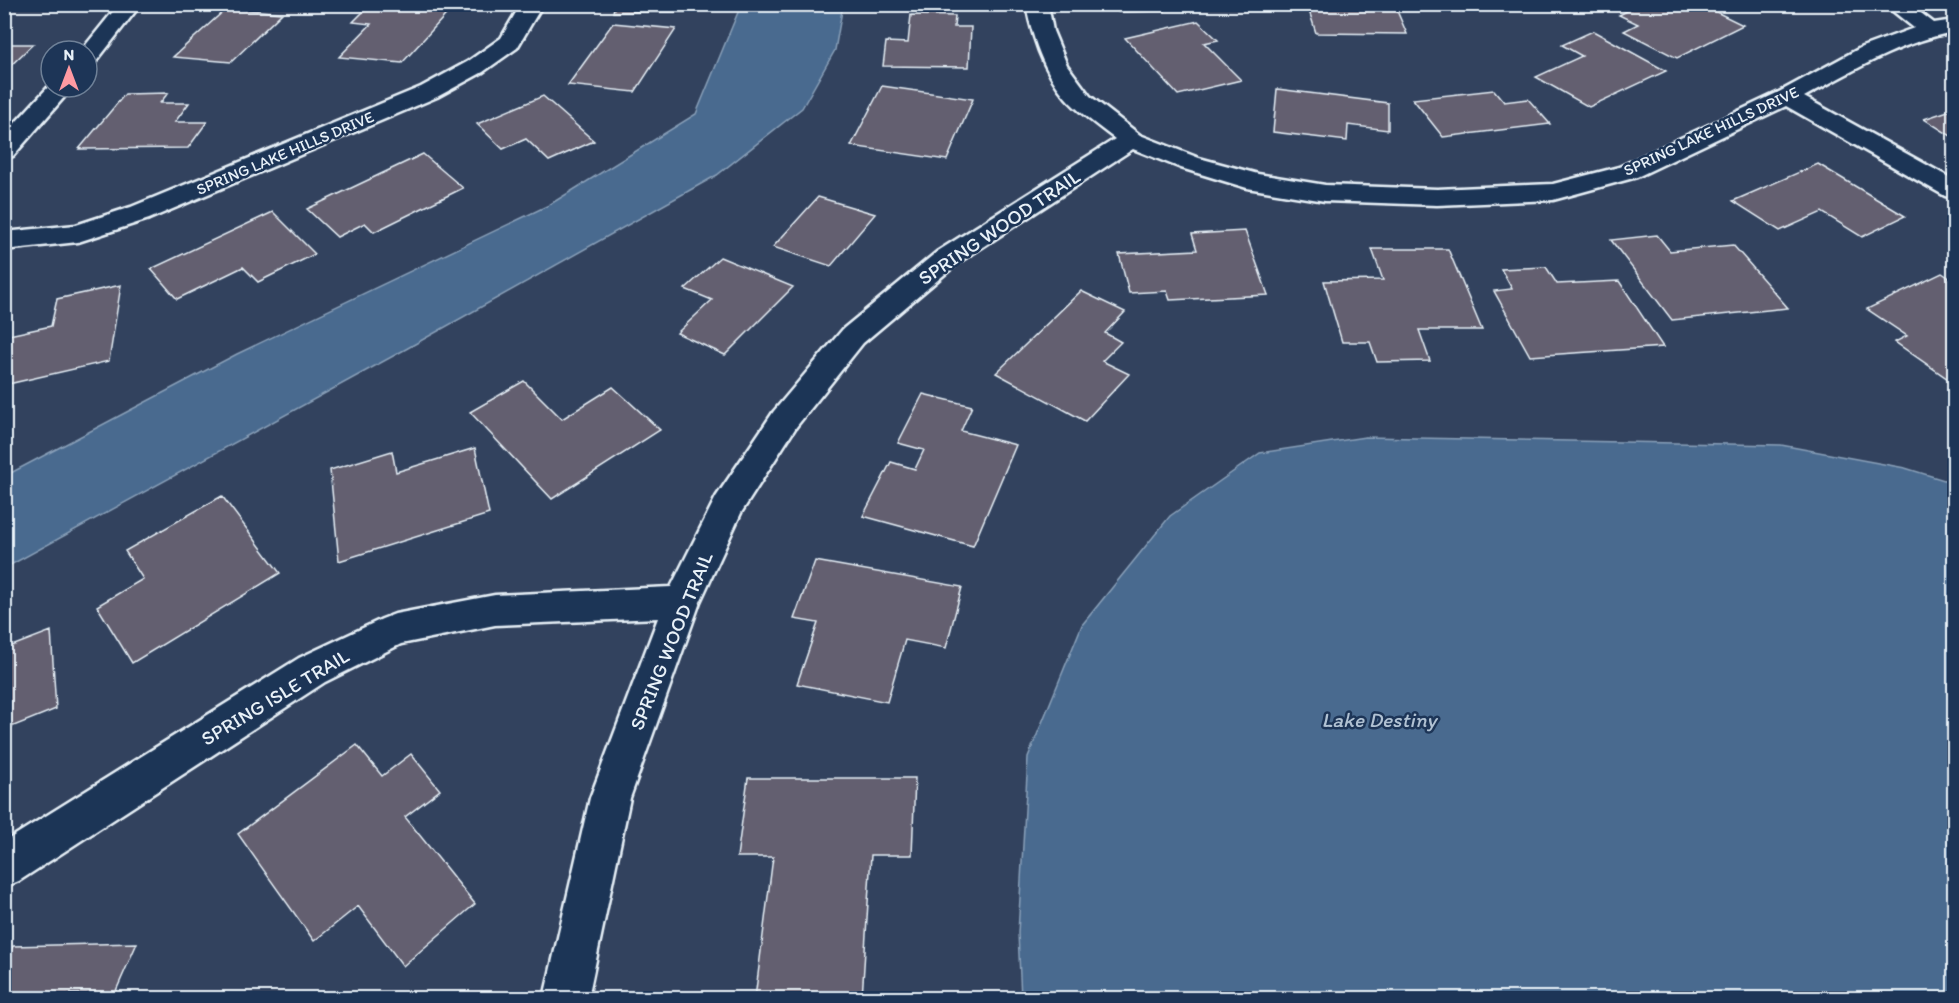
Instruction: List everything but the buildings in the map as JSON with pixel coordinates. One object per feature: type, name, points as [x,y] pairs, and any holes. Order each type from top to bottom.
[{"type":"street","points":[[99,43],[131,4]]},
{"type":"street","name":"SPRING LAKE HILLS DRIVE","points":[[4,241],[78,233],[140,213],[429,93],[475,67],[509,43],[532,4]]},
{"type":"street","name":"SPRING LAKE HILLS DRIVE","points":[[1037,4],[1041,31],[1056,66],[1082,101],[1131,140],[1190,163],[1257,182],[1325,193],[1437,197],[1553,192],[1628,172],[1787,97],[1870,52],[1930,30],[1954,26]]},
{"type":"street","points":[[1894,4],[1930,30]]},
{"type":"street","points":[[1787,97],[1954,190]]},
{"type":"street","points":[[4,151],[50,99]]},
{"type":"street","name":"SPRING WOOD TRAIL","points":[[566,999],[610,798],[682,602],[728,506],[785,419],[853,336],[948,256],[1131,140]]},
{"type":"street","name":"SPRING ISLE TRAIL","points":[[4,866],[312,670],[395,630],[495,610],[682,602]]},
{"type":"water","points":[[741,5],[843,5],[835,50],[802,108],[717,175],[406,349],[5,568],[5,476],[237,354],[549,205],[696,114]]},
{"type":"water","name":"Lake Destiny","points":[[1365,437],[1781,445],[1905,468],[1954,483],[1954,998],[1021,998],[1018,933],[1028,757],[1082,625],[1170,516],[1260,453]]}]
